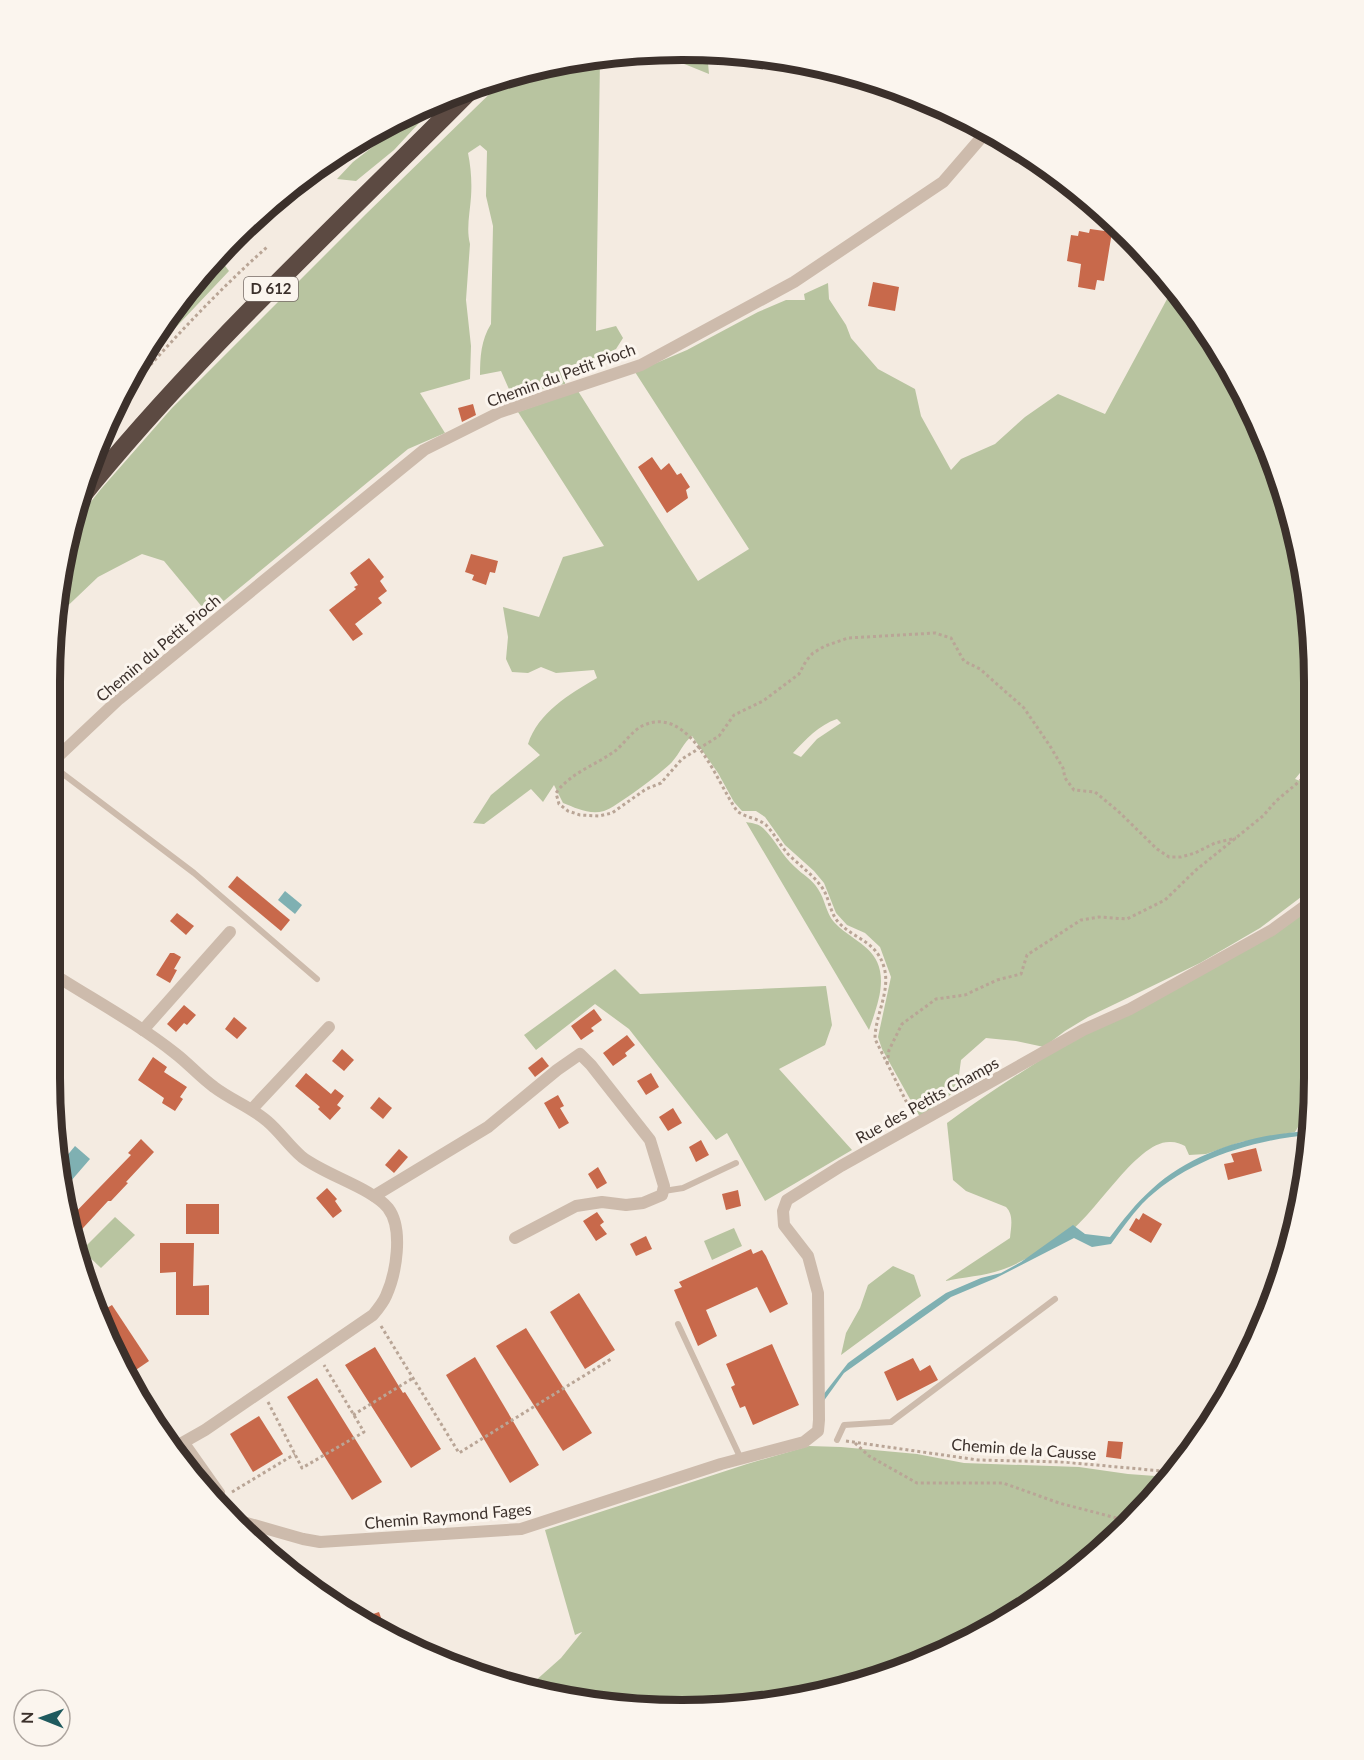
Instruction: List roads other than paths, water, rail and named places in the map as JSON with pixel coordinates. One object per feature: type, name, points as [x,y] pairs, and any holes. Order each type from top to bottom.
[{"type":"highway","name":"D 612","points":[[93,483],[182,380],[460,101]]},
{"type":"street","name":"Chemin du Petit Pioch","points":[[60,755],[120,699],[424,450],[500,412],[641,365],[794,282],[943,182],[982,137]]},
{"type":"street","name":"Rue des Petits Champs","points":[[804,1442],[818,1431],[818,1293],[808,1256],[784,1225],[783,1212],[787,1200],[841,1166],[1083,1030],[1130,1009],[1187,979],[1272,930],[1304,907]]},
{"type":"street","points":[[143,1030],[230,932]]},
{"type":"street","points":[[60,978],[177,1054],[214,1088],[252,1108],[269,1122],[302,1157],[330,1175],[374,1196],[388,1208],[396,1224],[397,1240],[393,1274],[386,1297],[373,1315],[180,1444]]},
{"type":"street","points":[[252,1108],[329,1027]]},
{"type":"street","points":[[374,1196],[488,1127],[580,1054],[650,1140],[664,1186],[662,1195],[643,1203],[626,1205],[602,1202],[576,1206],[515,1238]]},
{"type":"street","name":"Chemin Raymond Fages","points":[[248,1523],[320,1542],[521,1529],[660,1482],[804,1442]]},
{"type":"lane","points":[[60,772],[194,873],[317,979]]},
{"type":"lane","points":[[663,1191],[683,1188],[736,1163]]},
{"type":"lane","points":[[837,1440],[844,1425],[891,1422],[1055,1299]]},
{"type":"lane","points":[[678,1324],[741,1459]]},
{"type":"lane","points":[[186,1441],[224,1494]]},
{"type":"water","points":[[285,891],[302,905],[295,914],[278,900]]},
{"type":"water","points":[[1302,1132],[1301,1136],[1264,1142],[1219,1155],[1178,1176],[1142,1204],[1111,1244],[1092,1247],[1074,1238],[996,1278],[951,1297],[844,1373],[823,1402],[823,1395],[848,1363],[946,1293],[981,1278],[1001,1273],[1021,1262],[1073,1225],[1085,1234],[1110,1237],[1152,1189],[1187,1164],[1226,1147]]},
{"type":"water","points":[[75,1146],[90,1159],[69,1183],[65,1159]]}]
